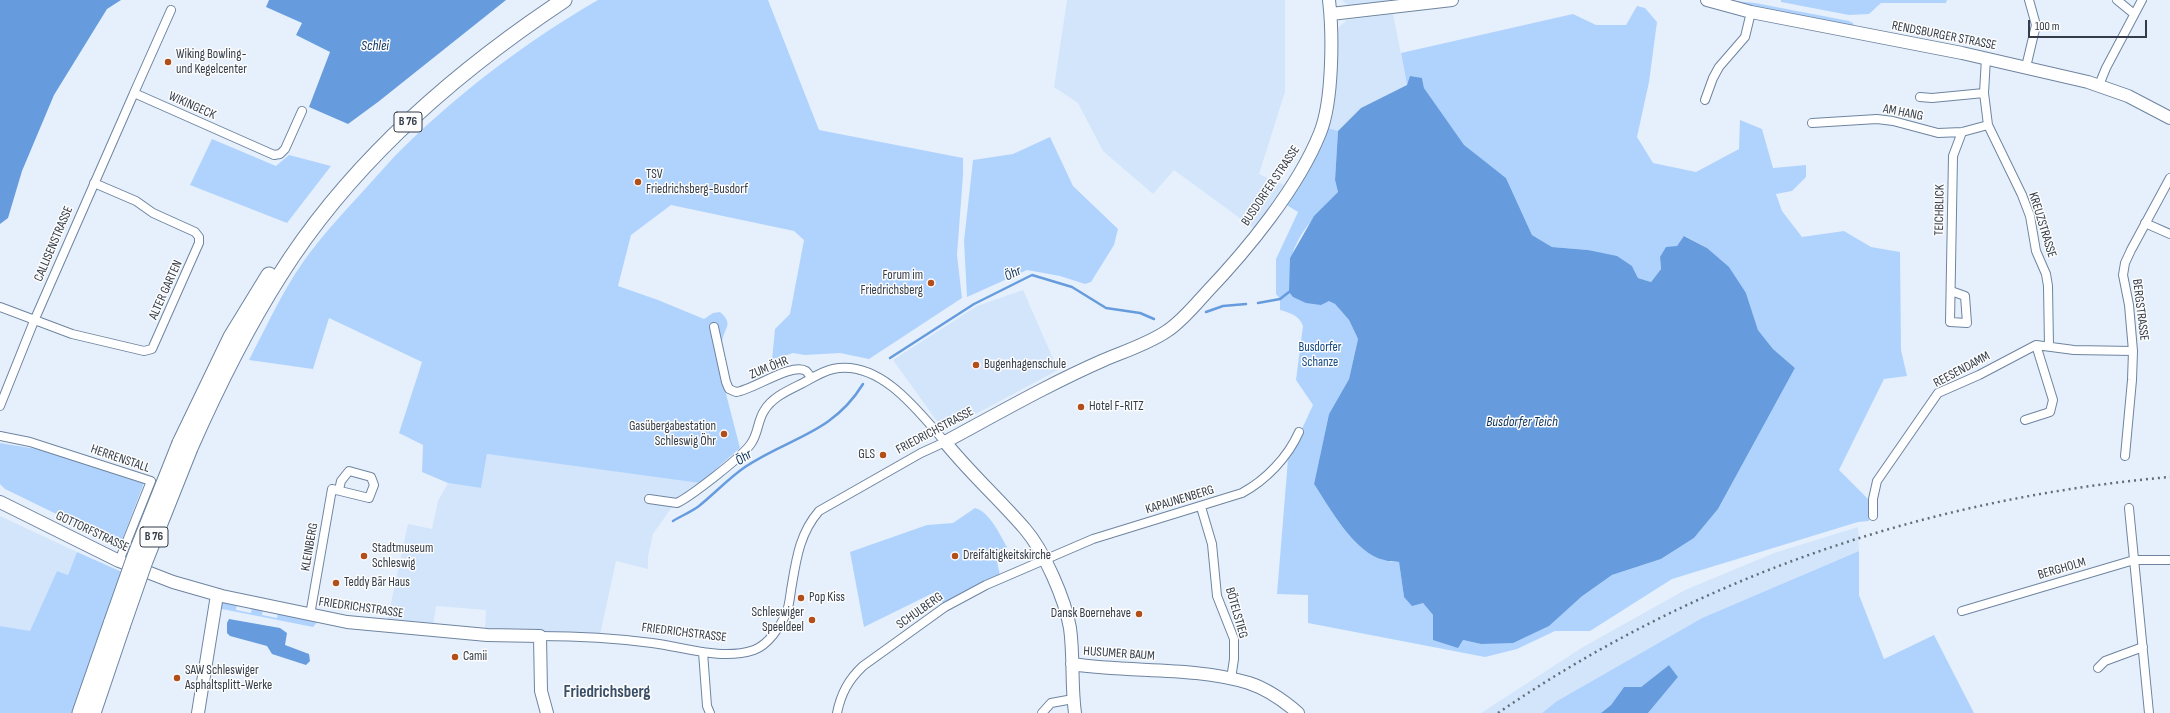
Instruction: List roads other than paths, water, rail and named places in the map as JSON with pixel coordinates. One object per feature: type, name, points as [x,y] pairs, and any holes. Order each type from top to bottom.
[{"type":"highway","name":"B 76","points":[[93,713],[138,549],[185,446],[214,369],[250,304],[291,244],[336,186],[364,154],[427,92],[499,34],[548,0]]},
{"type":"highway","name":"B 76","points":[[185,446],[280,274],[342,192],[387,142],[433,98],[503,41],[564,0]]},
{"type":"highway","name":"B 76","points":[[80,713],[99,656],[117,624]]},
{"type":"highway","points":[[75,713],[86,683],[99,656]]},
{"type":"street","name":"BUSDORFER STRASSE","points":[[1175,325],[1233,265],[1284,196],[1321,132],[1327,106],[1330,71],[1329,0]]},
{"type":"street","points":[[1330,14],[1452,0]]},
{"type":"street","name":"RENDSBURGER STRASSE","points":[[1707,0],[1751,12],[1986,58],[2099,85],[2128,96],[2170,118]]},
{"type":"street","points":[[2026,67],[2036,25],[2029,0]]},
{"type":"street","points":[[2117,0],[2134,14]]},
{"type":"street","points":[[2099,85],[2106,68],[2142,0]]},
{"type":"street","points":[[134,93],[171,10]]},
{"type":"street","points":[[1705,100],[1713,78],[1719,68],[1745,37],[1751,12]]},
{"type":"street","name":"KREUZSTRASSE","points":[[1986,58],[1984,92],[1988,126],[2022,196],[2030,216],[2036,251],[2046,274],[2048,286],[2049,346]]},
{"type":"street","points":[[1920,97],[1932,98],[1984,92]]},
{"type":"street","name":"WIKINGECK","points":[[134,93],[274,155],[280,154],[285,149],[302,111]]},
{"type":"street","name":"CALLISENSTRASSE","points":[[0,406],[34,321],[134,93]]},
{"type":"street","name":"AM HANG","points":[[1812,123],[1878,119],[1893,121],[1938,133],[1962,132],[1988,126]]},
{"type":"street","name":"TEICHBLICK","points":[[1951,291],[1953,156],[1962,132]]},
{"type":"street","name":"BERGSTRASSE","points":[[2125,456],[2132,380],[2133,351],[2129,305],[2123,275],[2125,263],[2170,178]]},
{"type":"street","name":"ALTER GARTEN","points":[[34,321],[72,334],[144,351],[152,349],[199,243],[199,237],[195,232],[153,212],[136,201],[94,183]]},
{"type":"street","points":[[2145,223],[2170,234]]},
{"type":"street","points":[[0,307],[34,321]]},
{"type":"street","name":"FRIEDRICHSTRASSE","points":[[173,582],[217,595],[347,622],[487,634],[598,636],[657,643],[704,652],[740,653],[761,647],[777,629],[786,614],[796,554],[808,524],[819,512],[921,453],[1103,360],[1136,348],[1175,325]]},
{"type":"street","name":"ZUM ÖHR","points":[[714,327],[721,363],[729,388],[736,392],[742,391],[796,369],[805,370],[812,378]]},
{"type":"street","points":[[2024,420],[2050,412],[2053,400],[2036,345],[2074,350],[2133,351]]},
{"type":"street","name":"REESENDAMM","points":[[1873,516],[1873,499],[1877,481],[1938,393],[1979,375],[2036,345]]},
{"type":"street","points":[[649,499],[677,503],[691,494],[752,444],[764,411],[779,396],[812,378],[833,369],[857,370],[872,375],[895,388],[912,403],[945,442]]},
{"type":"street","name":"KAPAUNENBERG","points":[[1045,560],[1093,539],[1242,493],[1257,485],[1280,461],[1295,441],[1299,432]]},
{"type":"street","name":"HERRENSTALL","points":[[0,436],[30,442],[151,481],[119,561]]},
{"type":"street","name":"HUSUMER BAUM","points":[[945,442],[990,494],[1026,530],[1045,560],[1058,591],[1070,627],[1072,664],[1097,667],[1175,671],[1250,683],[1281,698],[1298,713]]},
{"type":"street","name":"KLEINBERG","points":[[310,615],[332,489],[339,490]]},
{"type":"street","name":"GOTTORFSTRASSE","points":[[0,502],[119,561],[173,582]]},
{"type":"street","name":"BÖTELSTIEG","points":[[1200,507],[1212,544],[1217,596],[1234,639],[1234,659],[1231,679]]},
{"type":"street","points":[[2129,508],[2149,713]]},
{"type":"street","name":"SCHULBERG","points":[[837,713],[841,696],[851,677],[870,659],[945,607],[986,585],[1045,560]]},
{"type":"street","name":"BERGHOLM","points":[[1962,611],[2134,560],[2170,560]]},
{"type":"street","points":[[198,713],[217,595]]},
{"type":"street","points":[[540,636],[541,691],[547,713]]},
{"type":"street","points":[[2098,668],[2105,661],[2142,647]]},
{"type":"street","points":[[704,652],[707,706],[710,713]]},
{"type":"street","points":[[1072,664],[1075,713]]},
{"type":"street","points":[[1042,713],[1051,703],[1073,699]]},
{"type":"water","points":[[0,0],[121,0],[107,9],[54,95],[22,171],[8,218],[0,224]]},
{"type":"water","name":"Schlei","points":[[269,0],[506,0],[378,102],[348,124],[309,107],[330,52],[296,35],[302,23],[266,7]]},
{"type":"water","name":"Busdorfer Teich","points":[[1410,76],[1422,78],[1424,88],[1464,145],[1506,178],[1532,235],[1552,247],[1588,250],[1617,256],[1632,266],[1638,278],[1651,282],[1661,269],[1660,257],[1666,247],[1677,246],[1684,236],[1707,248],[1729,267],[1746,293],[1758,330],[1773,349],[1795,368],[1718,509],[1694,538],[1661,559],[1612,575],[1581,597],[1549,626],[1513,643],[1481,644],[1463,640],[1458,648],[1433,640],[1433,615],[1423,603],[1412,606],[1404,597],[1399,562],[1384,560],[1373,556],[1363,549],[1335,517],[1314,484],[1329,414],[1349,379],[1358,339],[1349,320],[1335,304],[1329,301],[1321,305],[1306,303],[1293,297],[1289,292],[1290,258],[1314,216],[1338,192],[1335,180],[1338,131],[1361,108],[1407,85]]},
{"type":"water","points":[[229,619],[280,628],[287,633],[285,645],[309,654],[310,661],[306,665],[272,654],[267,646],[230,636],[227,633],[227,623]]},
{"type":"water","points":[[1669,665],[1678,677],[1648,713],[1601,713],[1611,705],[1624,687],[1641,687]]},
{"type":"waterway","name":"Öhr","points":[[890,358],[974,304],[1032,275],[1072,287],[1106,308],[1140,313],[1154,319]]},
{"type":"waterway","name":"Öhr","points":[[1258,303],[1280,299],[1289,292]]},
{"type":"waterway","name":"Öhr","points":[[1206,312],[1223,306],[1246,304]]},
{"type":"waterway","name":"Öhr","points":[[673,521],[699,506],[745,467],[809,433],[838,414],[851,401],[863,384]]},
{"type":"railway","points":[[1498,713],[1574,664],[1653,621],[1735,584],[1819,552],[1904,525],[1991,503],[2080,488],[2170,477]]},
{"type":"place","name":"Wiking Bowling- und Kegelcenter","points":[[168,62]]},
{"type":"place","name":"TSV Friedrichsberg-Busdorf","points":[[638,182]]},
{"type":"place","name":"Forum im Friedrichsberg","points":[[931,283]]},
{"type":"place","name":"Bugenhagenschule","points":[[976,365]]},
{"type":"place","name":"Hotel F-RITZ","points":[[1081,407]]},
{"type":"place","name":"Gasübergabestation Schleswig Öhr","points":[[724,434]]},
{"type":"place","name":"GLS","points":[[883,455]]},
{"type":"place","name":"Stadtmuseum Schleswig","points":[[364,556]]},
{"type":"place","name":"Dreifaltigkeitskirche","points":[[955,556]]},
{"type":"place","name":"Teddy Bär Haus","points":[[336,583]]},
{"type":"place","name":"Pop Kiss","points":[[801,598]]},
{"type":"place","name":"Dansk Boernehave","points":[[1139,614]]},
{"type":"place","name":"Schleswiger Speeldeel","points":[[812,620]]},
{"type":"place","name":"Camii","points":[[455,657]]},
{"type":"place","name":"SAW Schleswiger Asphaltsplitt-Werke","points":[[177,678]]},
{"type":"district","name":"Friedrichsberg","points":[[607,693]]},
{"type":"park label","name":"Busdorfer Schanze","points":[[1320,356]]}]
